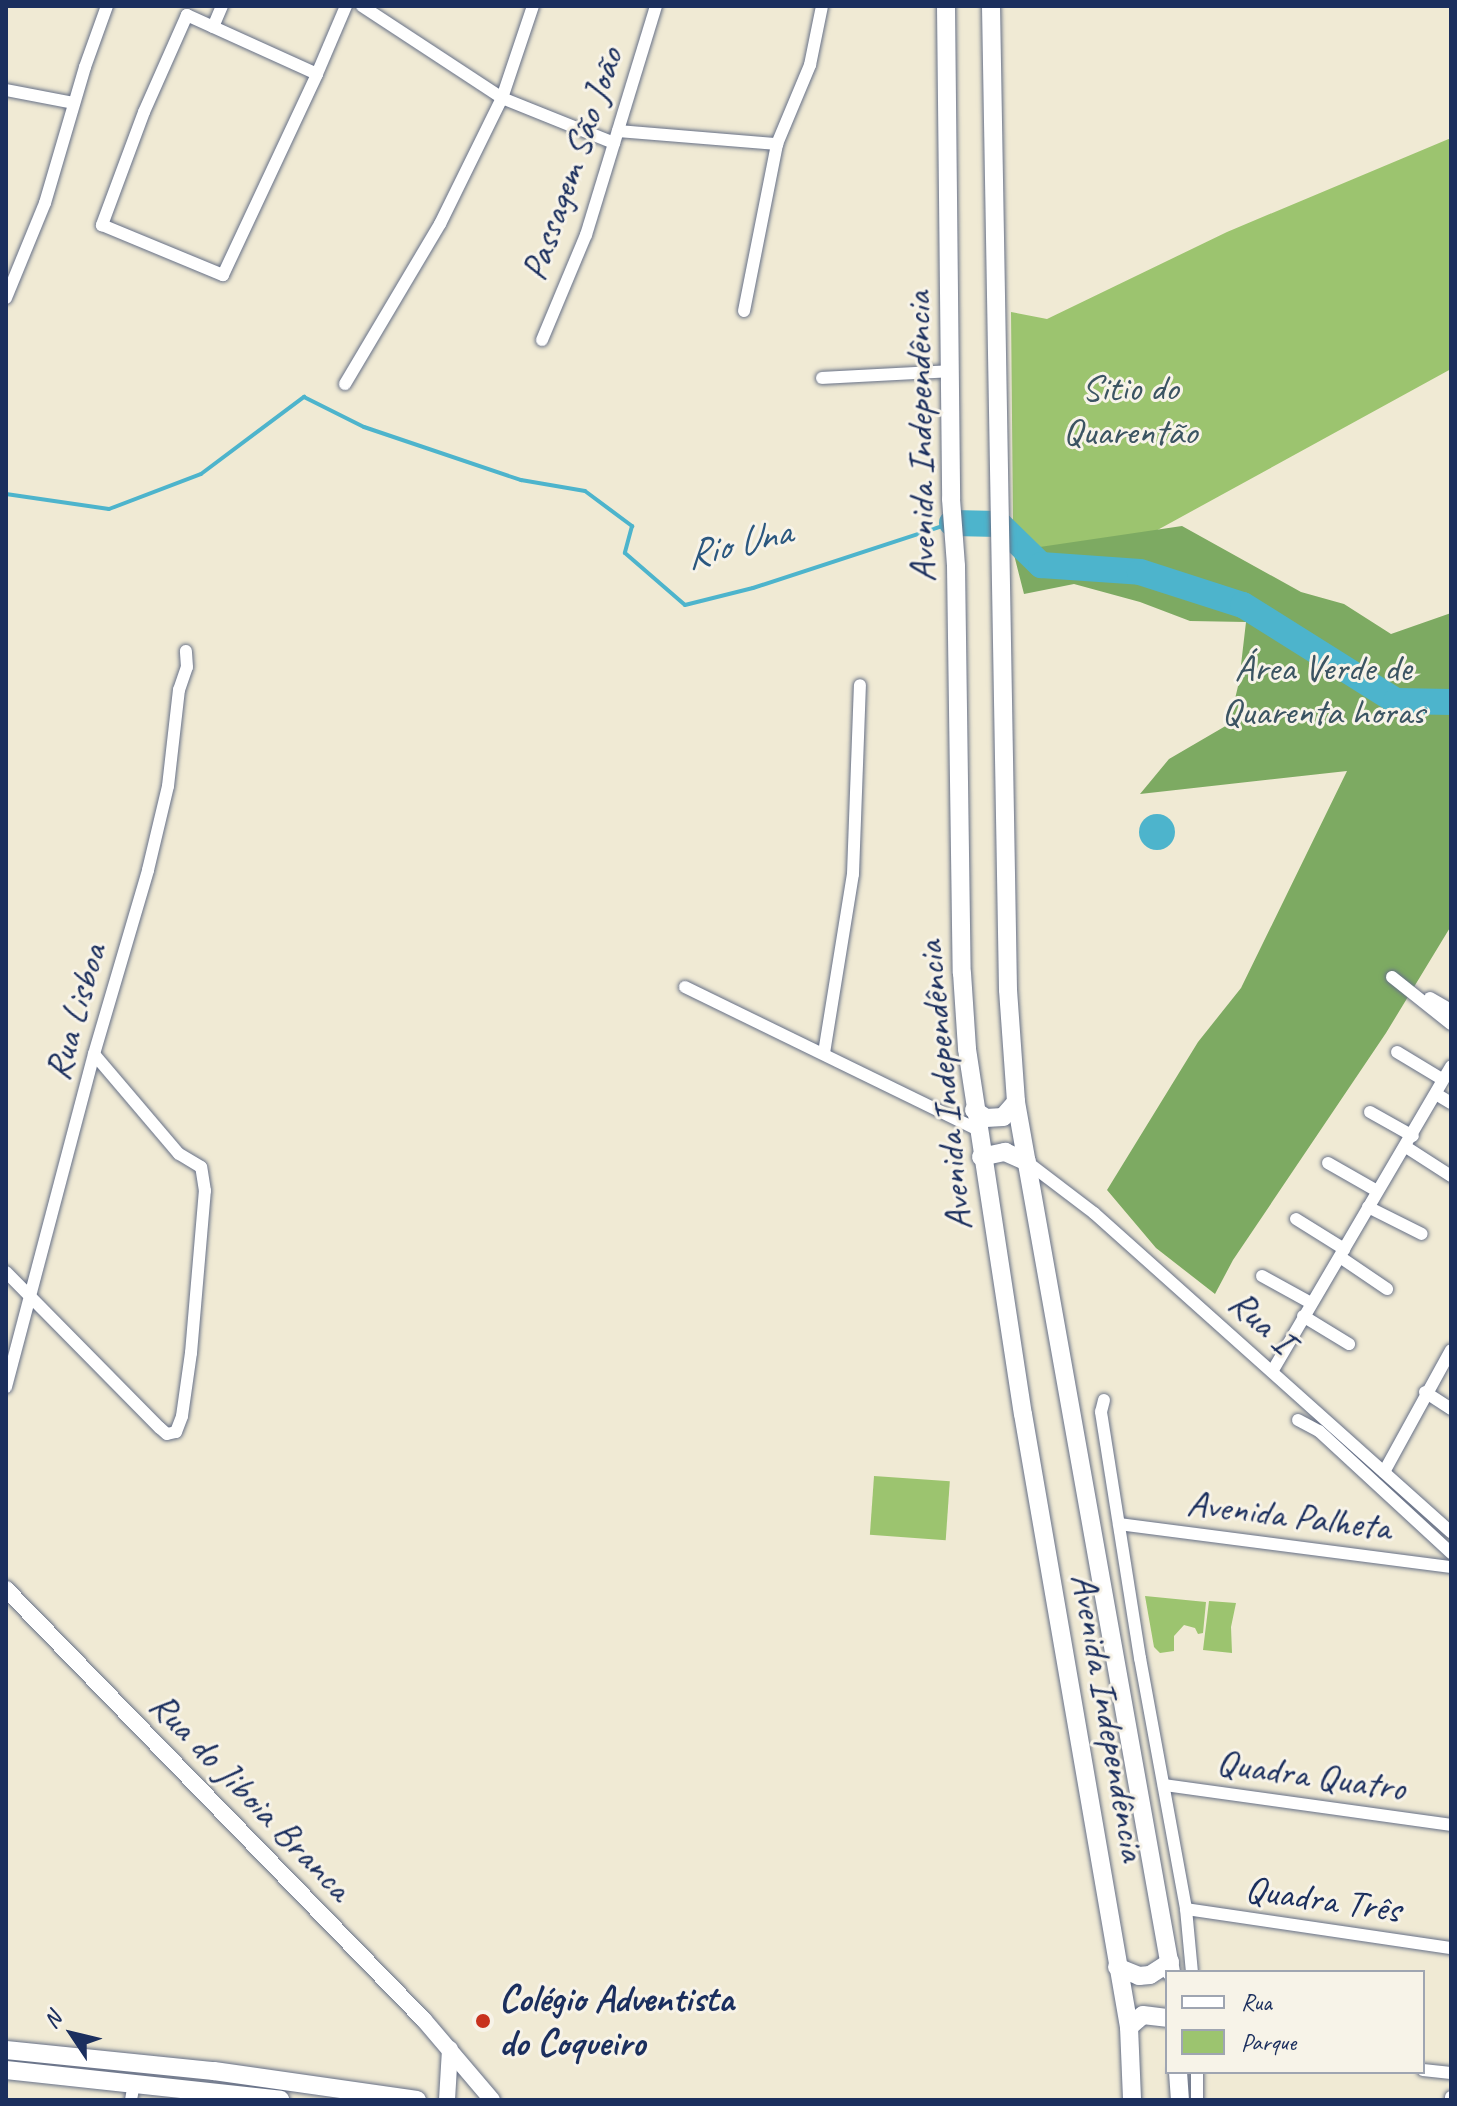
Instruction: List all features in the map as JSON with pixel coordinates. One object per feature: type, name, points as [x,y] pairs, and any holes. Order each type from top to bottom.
[{"type":"main road","name":"Avenida Independência","points":[[946,6],[962,973],[975,1119],[1129,2027],[1132,2100]]},
{"type":"main road","name":"Avenida Independência","points":[[991,6],[1008,990],[1016,1102],[1171,1967]]},
{"type":"main road","points":[[975,1119],[1003,1117],[1016,1102]]},
{"type":"main road","points":[[981,1157],[1005,1152],[1027,1162]]},
{"type":"main road","name":"Rua do Jiboia Branca","points":[[6,1589],[450,2049],[492,2100]]},
{"type":"main road","points":[[1117,1967],[1139,1976],[1171,1967]]},
{"type":"main road","points":[[1129,2027],[1143,2015],[1165,2018]]},
{"type":"main road","points":[[447,2100],[450,2049]]},
{"type":"main road","points":[[6,2050],[214,2071],[417,2100]]},
{"type":"main road","points":[[1122,2100],[1132,2062]]},
{"type":"main road","points":[[6,2070],[132,2091],[280,2100]]},
{"type":"main road","points":[[1178,2074],[1178,2100]]},
{"type":"street","points":[[6,298],[45,203],[105,6]]},
{"type":"street","points":[[213,27],[222,6]]},
{"type":"street","points":[[317,74],[187,15],[144,112],[102,225],[223,275],[317,74],[346,6]]},
{"type":"street","points":[[362,6],[502,98],[616,137],[777,144]]},
{"type":"street","points":[[345,384],[440,224],[502,98],[533,6]]},
{"type":"street","name":"Passagem São João","points":[[542,340],[586,235],[656,6]]},
{"type":"street","points":[[744,311],[777,144],[810,65],[822,6]]},
{"type":"street","points":[[6,90],[74,103]]},
{"type":"street","points":[[822,378],[952,371]]},
{"type":"street","name":"Rua Lisboa","points":[[6,1387],[94,1054],[148,870],[168,786],[179,690],[187,667],[186,651]]},
{"type":"street","points":[[824,1053],[853,874],[860,685]]},
{"type":"street","points":[[1392,977],[1451,1024]]},
{"type":"street","points":[[685,987],[824,1053],[975,1119]]},
{"type":"street","points":[[1430,998],[1451,1010]]},
{"type":"street","points":[[1397,1052],[1442,1079]]},
{"type":"street","points":[[6,1272],[160,1428],[167,1434],[176,1432],[182,1416],[191,1353],[205,1191],[201,1167],[179,1154],[94,1054]]},
{"type":"street","points":[[1273,1370],[1377,1191],[1410,1142],[1451,1066]]},
{"type":"street","points":[[1436,1094],[1451,1103]]},
{"type":"street","points":[[1370,1112],[1451,1176]]},
{"type":"street","name":"Rua I","points":[[1027,1162],[1094,1213],[1451,1532]]},
{"type":"street","points":[[1328,1163],[1377,1191]]},
{"type":"street","points":[[1368,1207],[1422,1234]]},
{"type":"street","points":[[1296,1219],[1387,1289]]},
{"type":"street","points":[[1262,1276],[1311,1303]]},
{"type":"street","points":[[1303,1316],[1349,1344]]},
{"type":"street","points":[[1384,1472],[1425,1392],[1451,1350]]},
{"type":"street","points":[[1425,1392],[1451,1409]]},
{"type":"street","points":[[1104,1400],[1101,1412],[1186,1909],[1192,1970]]},
{"type":"street","points":[[1298,1420],[1319,1431],[1451,1553]]},
{"type":"street","name":"Avenida Palheta","points":[[1119,1524],[1451,1567]]},
{"type":"street","name":"Quadra Quatro","points":[[1164,1785],[1451,1825]]},
{"type":"street","name":"Quadra Três","points":[[1186,1909],[1451,1948]]},
{"type":"street","points":[[1425,2070],[1451,2073]]},
{"type":"street","points":[[1197,2074],[1197,2100]]},
{"type":"green space","name":"Sitio do Quarentão","points":[[1451,138],[1451,369],[1121,550],[1049,557],[1013,522],[1011,312],[1047,319],[1227,232]]},
{"type":"green space","name":"Área Verde de Quarenta horas","points":[[1182,526],[1301,592],[1344,604],[1391,634],[1451,613],[1451,926],[1386,1033],[1233,1260],[1215,1294],[1156,1248],[1107,1190],[1198,1042],[1241,988],[1347,771],[1140,794],[1169,759],[1229,724],[1239,682],[1246,622],[1190,621],[1140,602],[1074,584],[1024,594],[1013,551]]},
{"type":"green space","points":[[874,1476],[950,1481],[946,1540],[870,1535]]},
{"type":"green space","points":[[1145,1596],[1206,1602],[1203,1633],[1198,1634],[1195,1628],[1184,1625],[1174,1636],[1174,1651],[1160,1653],[1154,1647]]},
{"type":"green space","points":[[1209,1601],[1236,1603],[1231,1627],[1232,1653],[1203,1650]]},
{"type":"water","points":[[1157,814],[1170,819],[1175,832],[1170,845],[1157,850],[1144,845],[1139,832],[1144,819]]},
{"type":"waterway","name":"Rio Una","points":[[6,494],[109,509],[201,474],[304,397],[364,427],[521,480],[585,491],[632,526],[625,553],[685,605],[753,588],[946,525]]},
{"type":"waterway","name":"Rio Una","points":[[952,523],[999,524],[1041,565],[1140,572],[1243,605],[1396,701],[1451,702]]},
{"type":"place","name":"Colégio Adventista do Coqueiro","points":[[483,2021]]}]
